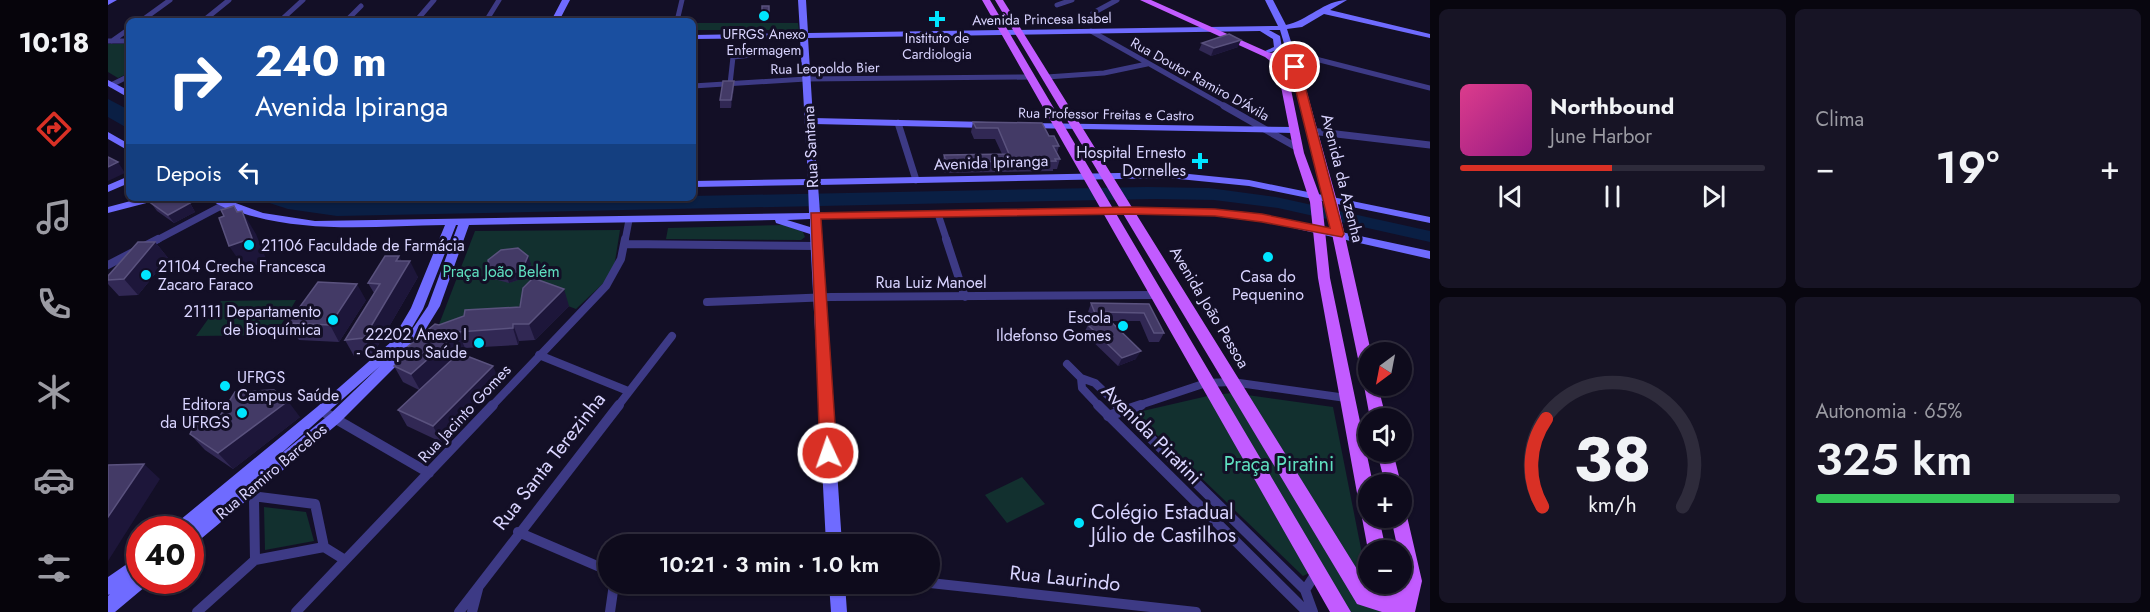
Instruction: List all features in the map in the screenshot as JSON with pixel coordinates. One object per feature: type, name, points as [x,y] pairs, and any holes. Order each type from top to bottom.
[{"type":"main road","points":[[108,3],[113,0]]},
{"type":"main road","points":[[557,18],[566,0]]},
{"type":"main road","name":"Rua Santana","points":[[802,0],[811,186],[815,214],[833,534]]},
{"type":"main road","points":[[986,0],[1206,383],[1341,612]]},
{"type":"main road","name":"Avenida João Pessoa","points":[[999,0],[1364,597],[1405,611]]},
{"type":"main road","points":[[1144,0],[1269,51],[1295,67]]},
{"type":"main road","points":[[1155,0],[1212,27]]},
{"type":"main road","points":[[1245,25],[1272,18],[1262,0]]},
{"type":"main road","name":"Avenida da Azenha","points":[[1269,0],[1292,53],[1331,202],[1361,342]]},
{"type":"main road","points":[[1282,26],[1334,0]]},
{"type":"main road","points":[[1282,26],[1299,25],[1342,0]]},
{"type":"main road","points":[[1323,11],[1430,36]]},
{"type":"main road","name":"Avenida Princesa Isabel","points":[[696,37],[1282,26]]},
{"type":"main road","name":"Avenida Princesa Isabel","points":[[1018,31],[1212,27],[1259,29],[1282,26]]},
{"type":"main road","name":"Avenida da Azenha","points":[[1212,27],[1268,55],[1281,65],[1298,148],[1315,198],[1324,278],[1362,474]]},
{"type":"main road","points":[[1259,29],[1272,33],[1277,38],[1278,48],[1269,51]]},
{"type":"main road","name":"Avenida Princesa Isabel","points":[[696,32],[803,34]]},
{"type":"main road","points":[[109,84],[126,92]]},
{"type":"main road","name":"Rua Professor Freitas e Castro","points":[[808,121],[996,125]]},
{"type":"main road","name":"Rua Professor Freitas e Castro","points":[[1015,126],[1294,130]]},
{"type":"main road","points":[[108,135],[126,146]]},
{"type":"main road","name":"Avenida Ipiranga","points":[[696,184],[811,186],[916,180],[1089,180],[1169,175],[1211,178],[1430,220]]},
{"type":"main road","points":[[108,189],[126,180]]},
{"type":"main road","points":[[108,210],[142,201]]},
{"type":"main road","points":[[220,201],[278,220],[315,224],[458,224],[770,218],[815,214],[938,214],[1126,206],[1215,212],[1320,227],[1430,255]]},
{"type":"main road","points":[[770,218],[815,237]]},
{"type":"main road","name":"Rua Ramiro Barcelos","points":[[204,528],[250,495],[395,345],[417,309],[458,224]]},
{"type":"main road","name":"Rua Ramiro Barcelos","points":[[197,516],[328,415]]},
{"type":"main road","points":[[1402,528],[1413,582],[1405,611]]},
{"type":"main road","points":[[108,587],[126,573]]},
{"type":"main road","points":[[108,607],[126,592]]},
{"type":"main road","points":[[838,594],[839,612]]},
{"type":"main road","points":[[1395,594],[1405,611]]},
{"type":"street","points":[[145,18],[170,0]]},
{"type":"street","points":[[207,18],[229,0]]},
{"type":"street","points":[[283,18],[303,0]]},
{"type":"street","points":[[419,18],[434,0]]},
{"type":"street","points":[[488,18],[499,0]]},
{"type":"street","points":[[678,18],[682,0]]},
{"type":"street","points":[[1057,6],[1072,0]]},
{"type":"street","points":[[1093,13],[1117,0]]},
{"type":"street","points":[[349,18],[361,6]]},
{"type":"street","points":[[110,41],[126,31]]},
{"type":"street","name":"Rua Doutor Ramiro D'Ávila","points":[[1091,31],[1298,148]]},
{"type":"street","points":[[110,41],[126,41]]},
{"type":"street","points":[[1292,53],[1430,88]]},
{"type":"street","points":[[730,84],[733,57],[752,55]]},
{"type":"street","points":[[1047,77],[1104,73],[1148,64]]},
{"type":"street","points":[[109,84],[126,77]]},
{"type":"street","name":"Rua Leopoldo Bier","points":[[696,86],[806,79],[1030,77]]},
{"type":"street","points":[[898,123],[916,180]]},
{"type":"street","points":[[1311,131],[1430,145]]},
{"type":"street","points":[[108,265],[225,204]]},
{"type":"street","points":[[938,214],[965,297]]},
{"type":"street","name":"Rua Jacinto Gomes","points":[[296,612],[606,286],[621,259],[629,220]]},
{"type":"street","points":[[624,244],[796,247],[815,237]]},
{"type":"street","points":[[109,254],[117,260]]},
{"type":"street","name":"Rua Luiz Manoel","points":[[707,302],[820,298],[1156,295]]},
{"type":"street","name":"Rua Santa Terezinha","points":[[459,612],[518,532],[672,336]]},
{"type":"street","points":[[540,355],[628,391]]},
{"type":"street","name":"Avenida Piratini","points":[[1067,364],[1081,378],[1095,383],[1305,590],[1313,612]]},
{"type":"street","name":"Avenida Piratini","points":[[1081,378],[1082,388],[1108,416],[1307,612]]},
{"type":"street","points":[[1108,416],[1206,383],[1232,382],[1346,398]]},
{"type":"street","points":[[328,415],[429,472]]},
{"type":"street","points":[[231,488],[250,495],[315,504],[324,547]]},
{"type":"street","points":[[250,495],[255,560]]},
{"type":"street","points":[[518,532],[598,566]]},
{"type":"street","points":[[197,612],[255,560],[324,547],[345,560]]},
{"type":"street","points":[[1305,590],[1318,570]]},
{"type":"street","points":[[472,612],[480,583]]},
{"type":"street","name":"Rua Laurindo","points":[[940,584],[1196,612]]},
{"type":"street","points":[[610,612],[613,594]]},
{"type":"green space","points":[[696,23],[798,23],[799,30],[696,30]]},
{"type":"green space","points":[[108,44],[126,44],[126,74],[118,78],[108,72]]},
{"type":"green space","points":[[785,225],[803,232],[805,237],[801,240],[666,239],[668,228]]},
{"type":"green space","name":"Praça João Belém","points":[[620,230],[613,274],[576,309],[533,293],[499,325],[438,327],[475,231]]},
{"type":"green space","points":[[296,300],[275,335],[196,336],[221,301]]},
{"type":"green space","name":"Praça Piratini","points":[[1233,393],[1333,407],[1359,540],[1358,594],[1378,594],[1386,612],[1349,612],[1318,569],[1303,576],[1134,413],[1212,395]]},
{"type":"green space","points":[[1022,477],[1045,504],[1007,523],[985,495]]},
{"type":"green space","points":[[264,507],[306,512],[314,541],[265,550]]},
{"type":"water","points":[[108,99],[126,108],[126,127],[108,117]]},
{"type":"water","points":[[1147,187],[1209,188],[1276,197],[1430,231],[1430,242],[1278,208],[1214,200],[1154,199],[337,216],[288,209],[263,201],[343,203],[696,201],[696,196]]},
{"type":"building","points":[[762,6],[769,6],[769,17],[762,17]]},
{"type":"building","points":[[1229,34],[1241,40],[1214,48],[1202,43]]},
{"type":"building","points":[[723,81],[734,81],[731,100],[720,100]]},
{"type":"building","points":[[973,122],[1042,123],[1049,136],[1054,136],[1059,146],[1053,146],[1060,159],[1055,159],[1056,161],[946,162],[944,155],[1009,154],[998,128],[976,128]]},
{"type":"building","points":[[108,157],[118,162],[108,167]]},
{"type":"building","points":[[186,201],[190,203],[168,215],[151,203]]},
{"type":"building","points":[[234,206],[237,212],[242,211],[252,238],[229,246],[219,218],[224,216],[221,210]]},
{"type":"building","points":[[138,242],[155,242],[124,279],[108,280],[108,276]]},
{"type":"building","points":[[518,248],[528,256],[523,268],[506,274],[490,271],[488,260],[501,250]]},
{"type":"building","points":[[385,256],[399,256],[396,261],[410,261],[364,338],[345,340],[380,284],[368,283]]},
{"type":"building","points":[[533,278],[564,289],[529,324],[513,324],[513,328],[458,332],[411,374],[394,366],[411,350],[406,348],[435,324],[439,325],[464,316],[465,310],[520,307],[523,288]]},
{"type":"building","points":[[318,282],[357,284],[330,325],[288,323]]},
{"type":"building","points":[[1091,303],[1149,304],[1164,333],[1154,333],[1144,313],[1101,312],[1141,351],[1122,358],[1088,325],[1098,321]]},
{"type":"building","points":[[459,353],[493,366],[433,426],[398,410]]},
{"type":"building","points":[[274,390],[288,401],[218,453],[190,434],[199,416],[220,416],[235,392]]},
{"type":"building","points":[[144,464],[108,517],[108,465]]},
{"type":"place","name":"UFRGS Anexo Enfermagem","points":[[764,16]]},
{"type":"place","name":"Instituto de Cardiologia","points":[[937,19]]},
{"type":"place","name":"Hospital Ernesto Dornelles","points":[[1200,161]]},
{"type":"place","name":"21106 Faculdade de Farmácia","points":[[249,245]]},
{"type":"place","name":"Casa do Pequenino","points":[[1268,257]]},
{"type":"place","name":"21104 Creche Francesca Zacaro Faraco","points":[[146,275]]},
{"type":"place","name":"21111 Departamento de Bioquímica","points":[[333,320]]},
{"type":"place","name":"Escola Ildefonso Gomes","points":[[1123,326]]},
{"type":"place","name":"22202 Anexo I - Campus Saúde","points":[[479,343]]},
{"type":"place","name":"UFRGS Campus Saúde","points":[[225,386]]},
{"type":"place","name":"Editora da UFRGS","points":[[242,413]]},
{"type":"place","name":"Colégio Estadual Júlio de Castilhos","points":[[1079,523]]},
{"type":"route","points":[[828,453],[815,216],[1129,211],[1215,212],[1262,218],[1338,234],[1295,67]]}]
